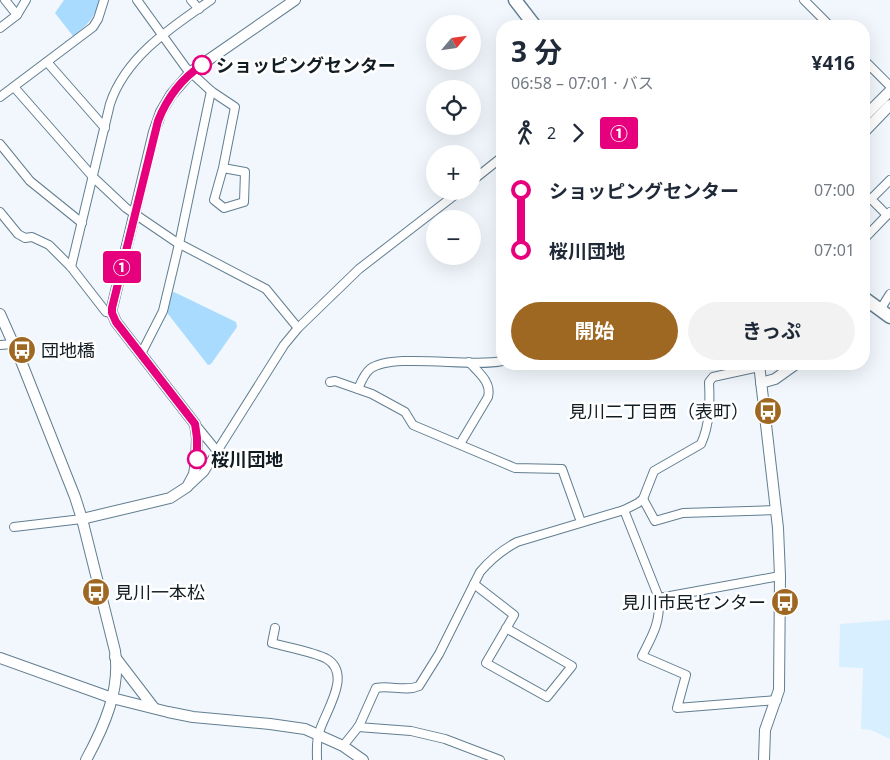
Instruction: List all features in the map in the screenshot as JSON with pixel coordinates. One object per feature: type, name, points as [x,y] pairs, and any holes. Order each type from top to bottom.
[{"type":"main road","points":[[515,0],[530,20]]},
{"type":"main road","points":[[870,303],[885,313]]},
{"type":"street","points":[[5,0],[17,15]]},
{"type":"street","points":[[0,28],[17,15],[26,0]]},
{"type":"street","points":[[0,97],[93,26],[98,19],[104,0]]},
{"type":"street","points":[[137,0],[191,72],[234,107],[223,168],[214,200],[224,208],[244,202],[245,172],[223,168]]},
{"type":"street","points":[[191,0],[199,8]]},
{"type":"street","points":[[71,267],[106,128],[110,104],[120,81],[144,52],[163,34],[211,0]]},
{"type":"street","points":[[804,0],[824,20]]},
{"type":"street","points":[[217,451],[116,322],[112,308],[154,132],[161,112],[171,95],[191,72],[291,1]]},
{"type":"street","points":[[47,62],[106,128]]},
{"type":"street","points":[[870,66],[890,86]]},
{"type":"street","points":[[14,87],[93,177],[134,214],[179,244],[266,289],[298,328]]},
{"type":"street","points":[[141,354],[163,311],[212,91]]},
{"type":"street","points":[[870,111],[890,91]]},
{"type":"street","points":[[870,126],[890,105]]},
{"type":"street","points":[[0,144],[30,181],[82,223]]},
{"type":"street","points":[[481,174],[496,162]]},
{"type":"street","points":[[870,233],[888,214],[871,199],[890,180]]},
{"type":"street","points":[[14,527],[82,519],[170,498],[187,487],[204,472],[284,345],[298,328],[359,269],[448,200]]},
{"type":"street","points":[[0,212],[18,234],[25,238],[32,237],[49,245],[71,267],[106,312],[112,313]]},
{"type":"street","points":[[885,313],[890,294]]},
{"type":"street","points":[[0,314],[14,344],[82,519],[116,657],[112,698],[102,730],[86,760]]},
{"type":"street","points":[[0,345],[14,344]]},
{"type":"street","points":[[358,389],[364,376],[370,370],[388,362],[496,361]]},
{"type":"street","points":[[460,444],[488,397],[490,390],[486,382],[469,362]]},
{"type":"street","points":[[343,746],[358,727],[376,688],[385,686],[414,689],[420,686],[439,654],[474,584],[485,566],[501,550],[517,542],[624,510],[643,499],[654,471],[701,444],[705,436],[710,407],[709,382],[713,377],[740,370]]},
{"type":"street","points":[[760,370],[776,510],[780,576],[780,690],[765,730],[764,760]]},
{"type":"street","points":[[761,383],[775,379],[788,370]]},
{"type":"street","points":[[330,382],[335,381],[372,394],[405,412],[413,425],[515,468],[562,470],[581,522]]},
{"type":"street","points":[[187,487],[194,474],[198,453],[195,424]]},
{"type":"street","points":[[643,499],[656,521],[683,513],[776,510]]},
{"type":"street","points":[[624,510],[659,598],[660,613],[658,623],[642,656],[686,675],[677,708],[777,700]]},
{"type":"street","points":[[659,598],[780,576]]},
{"type":"street","points":[[474,584],[514,614],[506,628],[486,663],[547,697],[572,666],[506,628]]},
{"type":"street","points":[[275,628],[272,643],[322,657],[331,662],[337,674],[338,685],[318,734],[317,760]]},
{"type":"street","points":[[116,657],[154,708]]},
{"type":"street","points":[[0,658],[112,698],[193,717],[289,726],[318,734],[343,746],[363,760]]},
{"type":"street","points":[[358,727],[411,732],[446,738],[500,760]]},
{"type":"shaded area","points":[[64,0],[100,0],[90,21],[73,36],[55,13]]},
{"type":"shaded area","points":[[174,292],[236,322],[237,327],[211,364],[208,365],[168,314],[167,309],[171,293]]},
{"type":"shaded area","points":[[890,620],[890,739],[871,730],[861,729],[863,668],[839,667],[840,624]]},
{"type":"bus line","name":"①","points":[[197,459],[195,424],[116,322],[112,308],[154,132],[161,112],[178,86],[191,72],[202,65]]},
{"type":"place","name":"ショッピングセンター","points":[[202,65]]},
{"type":"place","name":"団地橋","points":[[22,350]]},
{"type":"place","name":"見川二丁目西（表町）","points":[[768,411]]},
{"type":"place","name":"桜川団地","points":[[197,459]]},
{"type":"place","name":"見川一本松","points":[[96,592]]},
{"type":"place","name":"見川市民センター","points":[[785,602]]}]
